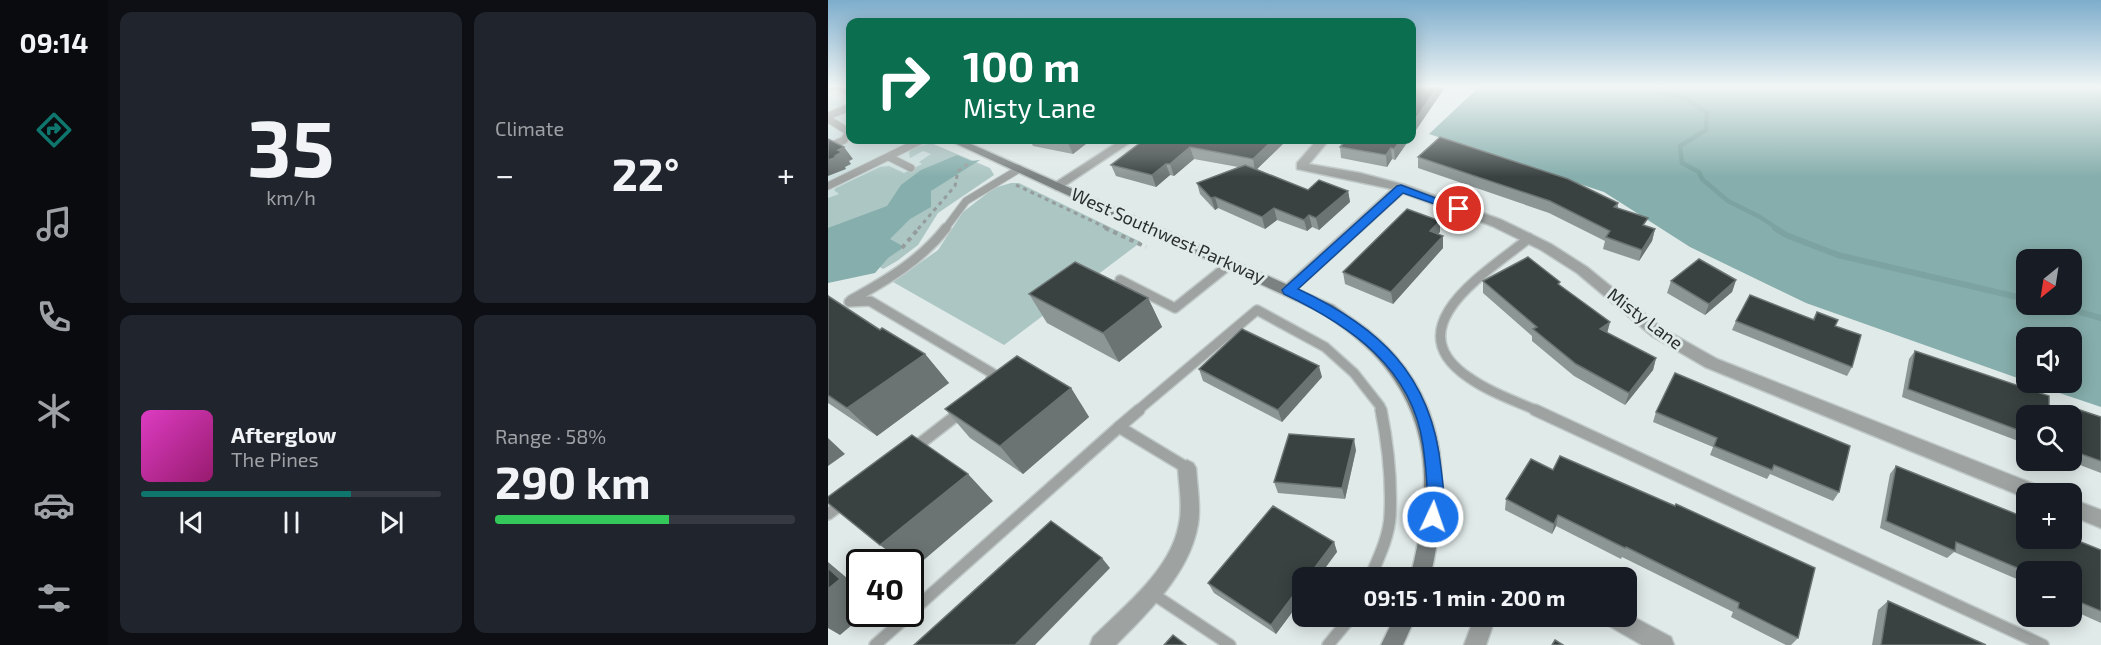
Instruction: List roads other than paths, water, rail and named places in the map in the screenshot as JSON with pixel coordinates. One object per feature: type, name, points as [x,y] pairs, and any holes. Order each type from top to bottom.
[{"type":"street","name":"West Southwest Parkway","points":[[963,144],[1328,309],[1367,336],[1395,365],[1417,401],[1430,442],[1435,491],[1430,542],[1423,567]]},
{"type":"street","points":[[1056,186],[1122,144]]},
{"type":"street","name":"Misty Lane","points":[[1320,144],[1301,166],[1366,178],[1401,188],[1497,223],[1529,238],[1582,270],[1657,332],[1691,354],[1732,373],[2016,486]]},
{"type":"street","points":[[1288,290],[1401,188]]},
{"type":"street","points":[[1101,645],[1150,591],[1176,557],[1189,522],[1187,468]]},
{"type":"street","points":[[2082,511],[2101,519]]},
{"type":"street","points":[[1392,645],[1401,627]]},
{"type":"street","points":[[1476,645],[1482,627]]},
{"type":"street","points":[[1631,627],[1663,645]]},
{"type":"lane","points":[[828,118],[846,130]]},
{"type":"lane","points":[[828,147],[843,140],[846,136]]},
{"type":"lane","points":[[828,186],[914,144]]},
{"type":"lane","points":[[889,157],[911,168]]},
{"type":"lane","points":[[838,308],[898,273],[931,247],[951,216],[966,201],[1019,169]]},
{"type":"lane","points":[[1529,238],[1473,285],[1444,318],[1440,326],[1443,347],[1448,358],[1458,370],[1483,386],[2043,645]]},
{"type":"lane","points":[[1120,280],[1175,308],[1230,264]]},
{"type":"lane","points":[[849,302],[870,301],[992,373],[989,390],[980,397]]},
{"type":"lane","points":[[924,601],[1119,427],[1257,310],[1326,347],[1354,373],[1380,406],[1388,446],[1390,518],[1375,567]]},
{"type":"lane","points":[[904,456],[970,405]]},
{"type":"lane","points":[[1119,427],[1187,468]]},
{"type":"lane","points":[[828,514],[847,499]]},
{"type":"lane","points":[[1150,591],[1230,645]]},
{"type":"lane","points":[[875,645],[895,627]]},
{"type":"lane","points":[[1328,645],[1343,627]]},
{"type":"waterway","points":[[1707,116],[1706,130],[1680,146],[1682,163],[1699,172],[1702,179],[1728,201],[1778,229]]},
{"type":"waterway","points":[[1775,228],[1786,235],[1838,255],[2016,297]]},
{"type":"waterway","points":[[2082,313],[2101,318]]}]
